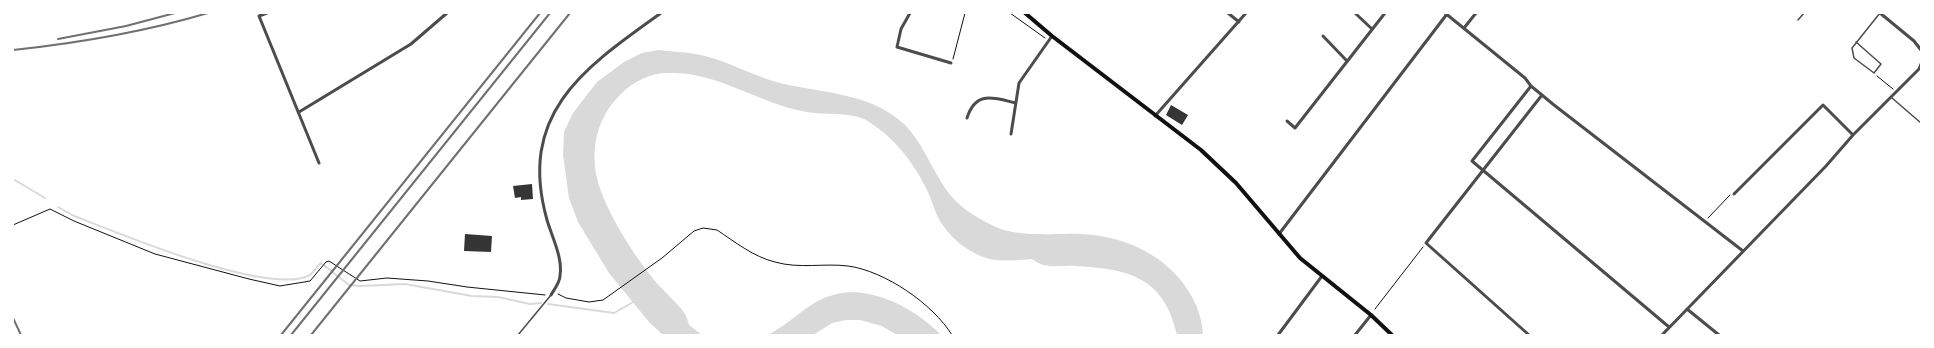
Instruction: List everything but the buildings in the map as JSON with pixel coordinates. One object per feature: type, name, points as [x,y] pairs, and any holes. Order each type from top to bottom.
[{"type":"main road","points":[[1025,13],[1052,36],[1110,79],[1154,118],[1201,150],[1236,183],[1300,258],[1371,315],[1392,335]]},
{"type":"street","points":[[267,13],[260,16],[318,163]]},
{"type":"street","points":[[299,112],[411,44],[447,13]]},
{"type":"street","points":[[551,295],[560,277],[557,254],[546,212],[540,175],[541,149],[547,129],[556,109],[569,90],[603,55],[661,13]]},
{"type":"street","points":[[910,13],[901,29],[897,47],[951,63]]},
{"type":"street","points":[[1228,13],[1239,22]]},
{"type":"street","points":[[1154,118],[1246,13]]},
{"type":"street","points":[[1355,13],[1372,29]]},
{"type":"street","points":[[1287,121],[1295,128],[1385,13]]},
{"type":"street","points":[[1464,28],[1476,13]]},
{"type":"street","points":[[1880,13],[1921,50]]},
{"type":"street","points":[[1279,234],[1314,190],[1446,14],[1526,78],[1531,86],[1542,95],[1743,251]]},
{"type":"street","points":[[1011,134],[1019,83],[1052,36]]},
{"type":"street","points":[[1323,36],[1347,61]]},
{"type":"street","points":[[1662,335],[1920,67]]},
{"type":"street","points":[[1531,86],[1472,161],[1669,328]]},
{"type":"street","points":[[1529,335],[1426,243],[1542,95]]},
{"type":"street","points":[[968,118],[973,104],[985,98],[991,97],[1016,103]]},
{"type":"street","points":[[1734,194],[1822,105],[1853,135]]},
{"type":"street","points":[[1278,335],[1322,276]]},
{"type":"street","points":[[1686,309],[1719,335]]},
{"type":"street","points":[[1355,335],[1371,315]]},
{"type":"lane","points":[[1798,20],[1804,13]]},
{"type":"lane","points":[[1856,42],[1881,64],[1874,73],[1854,58],[1852,48],[1856,42],[1880,13]]},
{"type":"lane","points":[[1891,98],[1921,123]]},
{"type":"lane","points":[[518,335],[551,295]]},
{"type":"path","points":[[951,63],[965,13]]},
{"type":"path","points":[[1874,73],[1897,92]]},
{"type":"path","points":[[1704,222],[1728,195],[1734,194]]},
{"type":"path","points":[[13,225],[50,209],[81,224],[155,254],[280,286],[310,281],[324,264],[329,261],[360,281],[387,278],[428,281],[516,293],[558,294],[566,298],[589,302],[597,302],[607,298],[658,261],[694,231],[709,228],[717,230],[763,259],[777,263],[793,265],[848,266],[867,270],[886,277],[915,297],[947,326],[952,335]]},
{"type":"path","points":[[1371,315],[1426,243]]},
{"type":"shaded area","points":[[659,50],[705,56],[776,82],[843,95],[876,105],[891,113],[910,131],[945,188],[955,200],[987,223],[1002,229],[1019,233],[1082,234],[1113,239],[1142,249],[1155,257],[1179,278],[1189,291],[1199,312],[1203,335],[1177,335],[1171,316],[1163,300],[1153,288],[1142,280],[1128,274],[1095,267],[1048,266],[1032,259],[995,260],[983,257],[968,250],[955,240],[944,228],[925,186],[907,157],[890,138],[864,119],[851,115],[814,113],[789,108],[704,77],[686,74],[661,73],[649,76],[637,82],[626,89],[613,103],[601,122],[595,144],[595,166],[597,178],[606,204],[629,246],[647,271],[686,315],[689,325],[702,335],[663,335],[649,322],[609,273],[578,222],[569,198],[563,155],[564,132],[573,113],[597,82],[624,62],[642,53]]},
{"type":"shaded area","points":[[853,292],[878,296],[901,305],[922,318],[941,335],[897,335],[882,326],[860,320],[846,320],[832,323],[813,335],[768,335],[817,302],[839,293]]},
{"type":"waterway","points":[[13,179],[45,198]]},
{"type":"waterway","points":[[58,207],[72,215],[156,247],[227,270],[259,277],[287,280],[308,276],[321,263],[349,285],[405,284],[472,296],[498,297],[530,304],[541,303]]},
{"type":"waterway","points":[[548,304],[614,313],[635,301]]},
{"type":"railway","points":[[58,39],[126,26],[175,13]]},
{"type":"railway","points":[[13,50],[111,36],[160,26],[208,13]]},
{"type":"railway","points":[[281,335],[540,13]]},
{"type":"railway","points":[[291,335],[550,13]]},
{"type":"railway","points":[[311,335],[570,13]]},
{"type":"railway","points":[[13,318],[21,335]]}]
